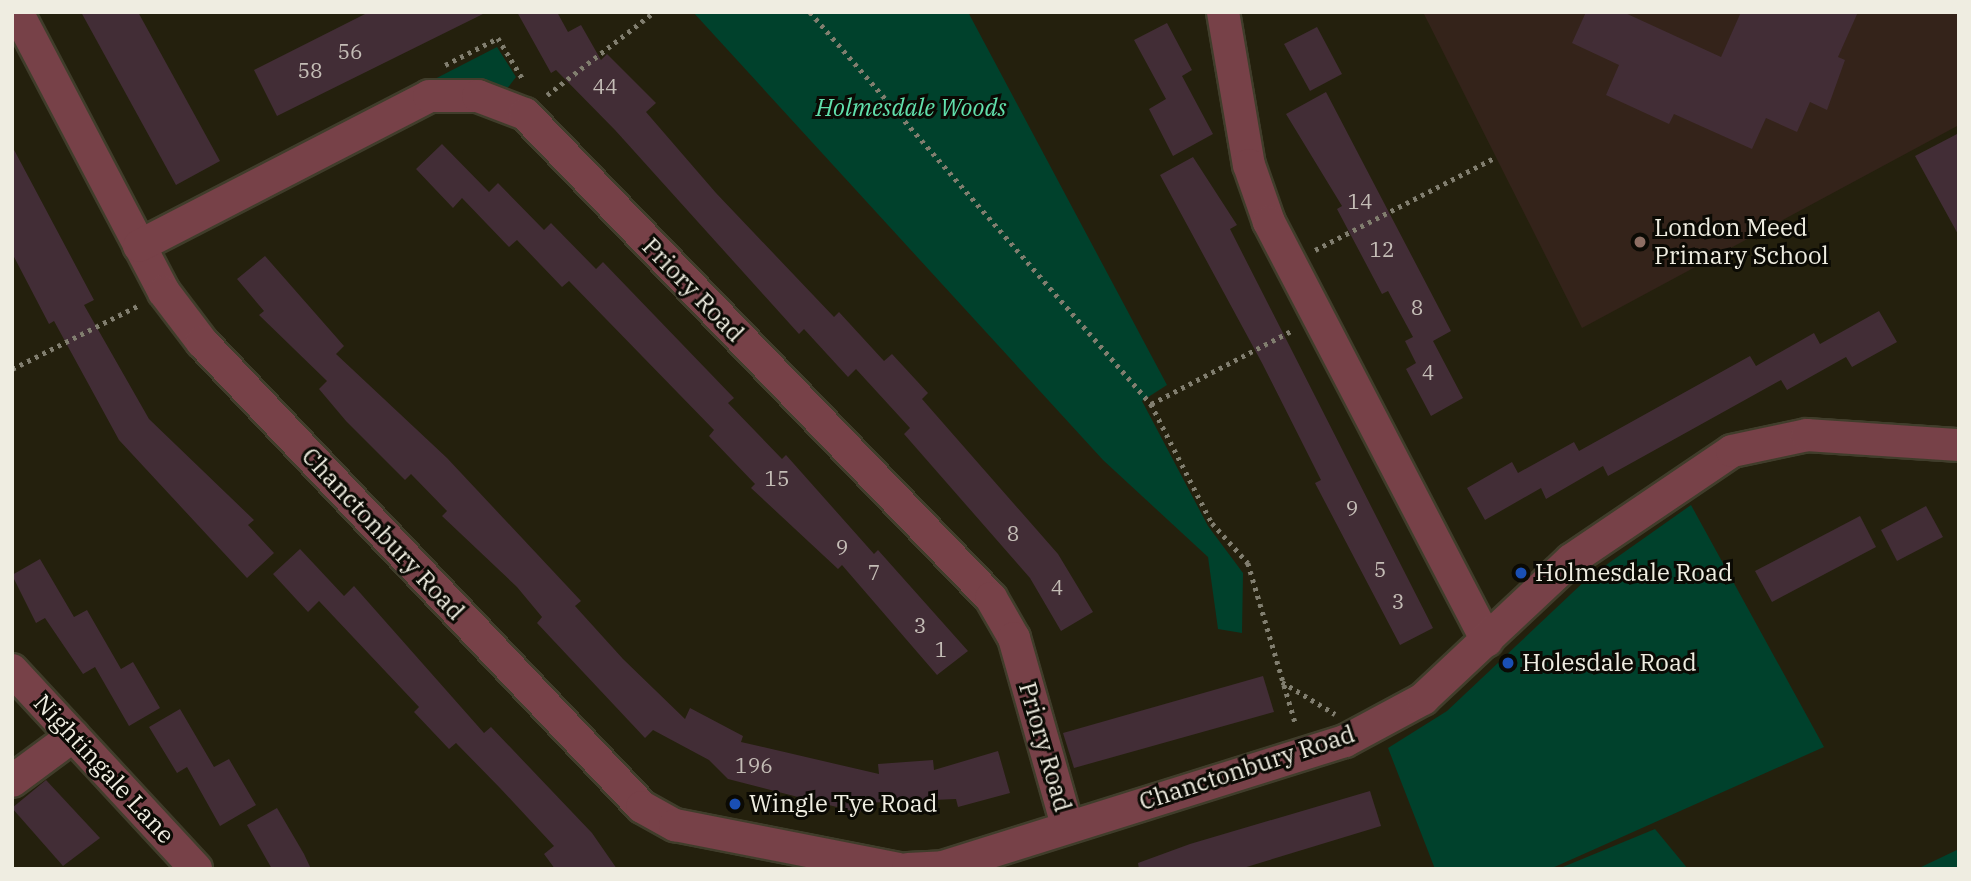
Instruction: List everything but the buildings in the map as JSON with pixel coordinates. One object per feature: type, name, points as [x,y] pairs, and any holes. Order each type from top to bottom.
[{"type":"street","name":"Chanctonbury Road","points":[[16,12],[164,292],[202,342],[642,807],[675,825],[756,856],[899,869]]},
{"type":"street","points":[[1223,12],[1249,165],[1290,263],[1487,641]]},
{"type":"street","name":"Priory Road","points":[[139,246],[429,96],[478,96],[525,114],[991,598],[1014,638],[1068,825]]},
{"type":"street","name":"Chanctonbury Road","points":[[908,869],[943,867],[1068,825],[1333,745],[1423,699],[1571,561],[1732,451],[1807,435],[1959,445]]},
{"type":"street","name":"Nightingale Lane","points":[[12,670],[196,869]]},
{"type":"street","points":[[12,781],[73,736]]},
{"type":"path","points":[[525,114],[654,12]]},
{"type":"path","points":[[810,12],[1151,404],[1212,523],[1248,563],[1293,724],[1311,728],[1333,745],[1338,716],[1282,682]]},
{"type":"path","points":[[1290,263],[1496,157]]},
{"type":"path","points":[[12,369],[164,292]]},
{"type":"path","points":[[1151,404],[1317,317]]},
{"type":"shaded area","name":"London Meed Primary School","points":[[1423,12],[1959,12],[1959,125],[1582,328]]},
{"type":"green space","name":"Holmesdale Woods","points":[[693,12],[968,12],[1167,385],[1142,401],[1208,526],[1243,573],[1242,633],[1218,629],[1208,557],[1103,460]]},
{"type":"green space","points":[[497,47],[516,77],[506,90],[485,79],[425,84]]},
{"type":"green space","points":[[1691,505],[1824,747],[1550,869],[1435,869],[1388,748],[1447,711],[1589,577]]},
{"type":"green space","points":[[1655,829],[1688,869],[1558,869]]},
{"type":"green space","points":[[1959,849],[1959,869],[1917,869]]},
{"type":"place","name":"London Meed Primary School","points":[[1640,242]]},
{"type":"place","name":"Holmesdale Road","points":[[1521,573]]},
{"type":"place","name":"Holesdale Road","points":[[1508,663]]},
{"type":"place","name":"Wingle Tye Road","points":[[735,804]]}]
